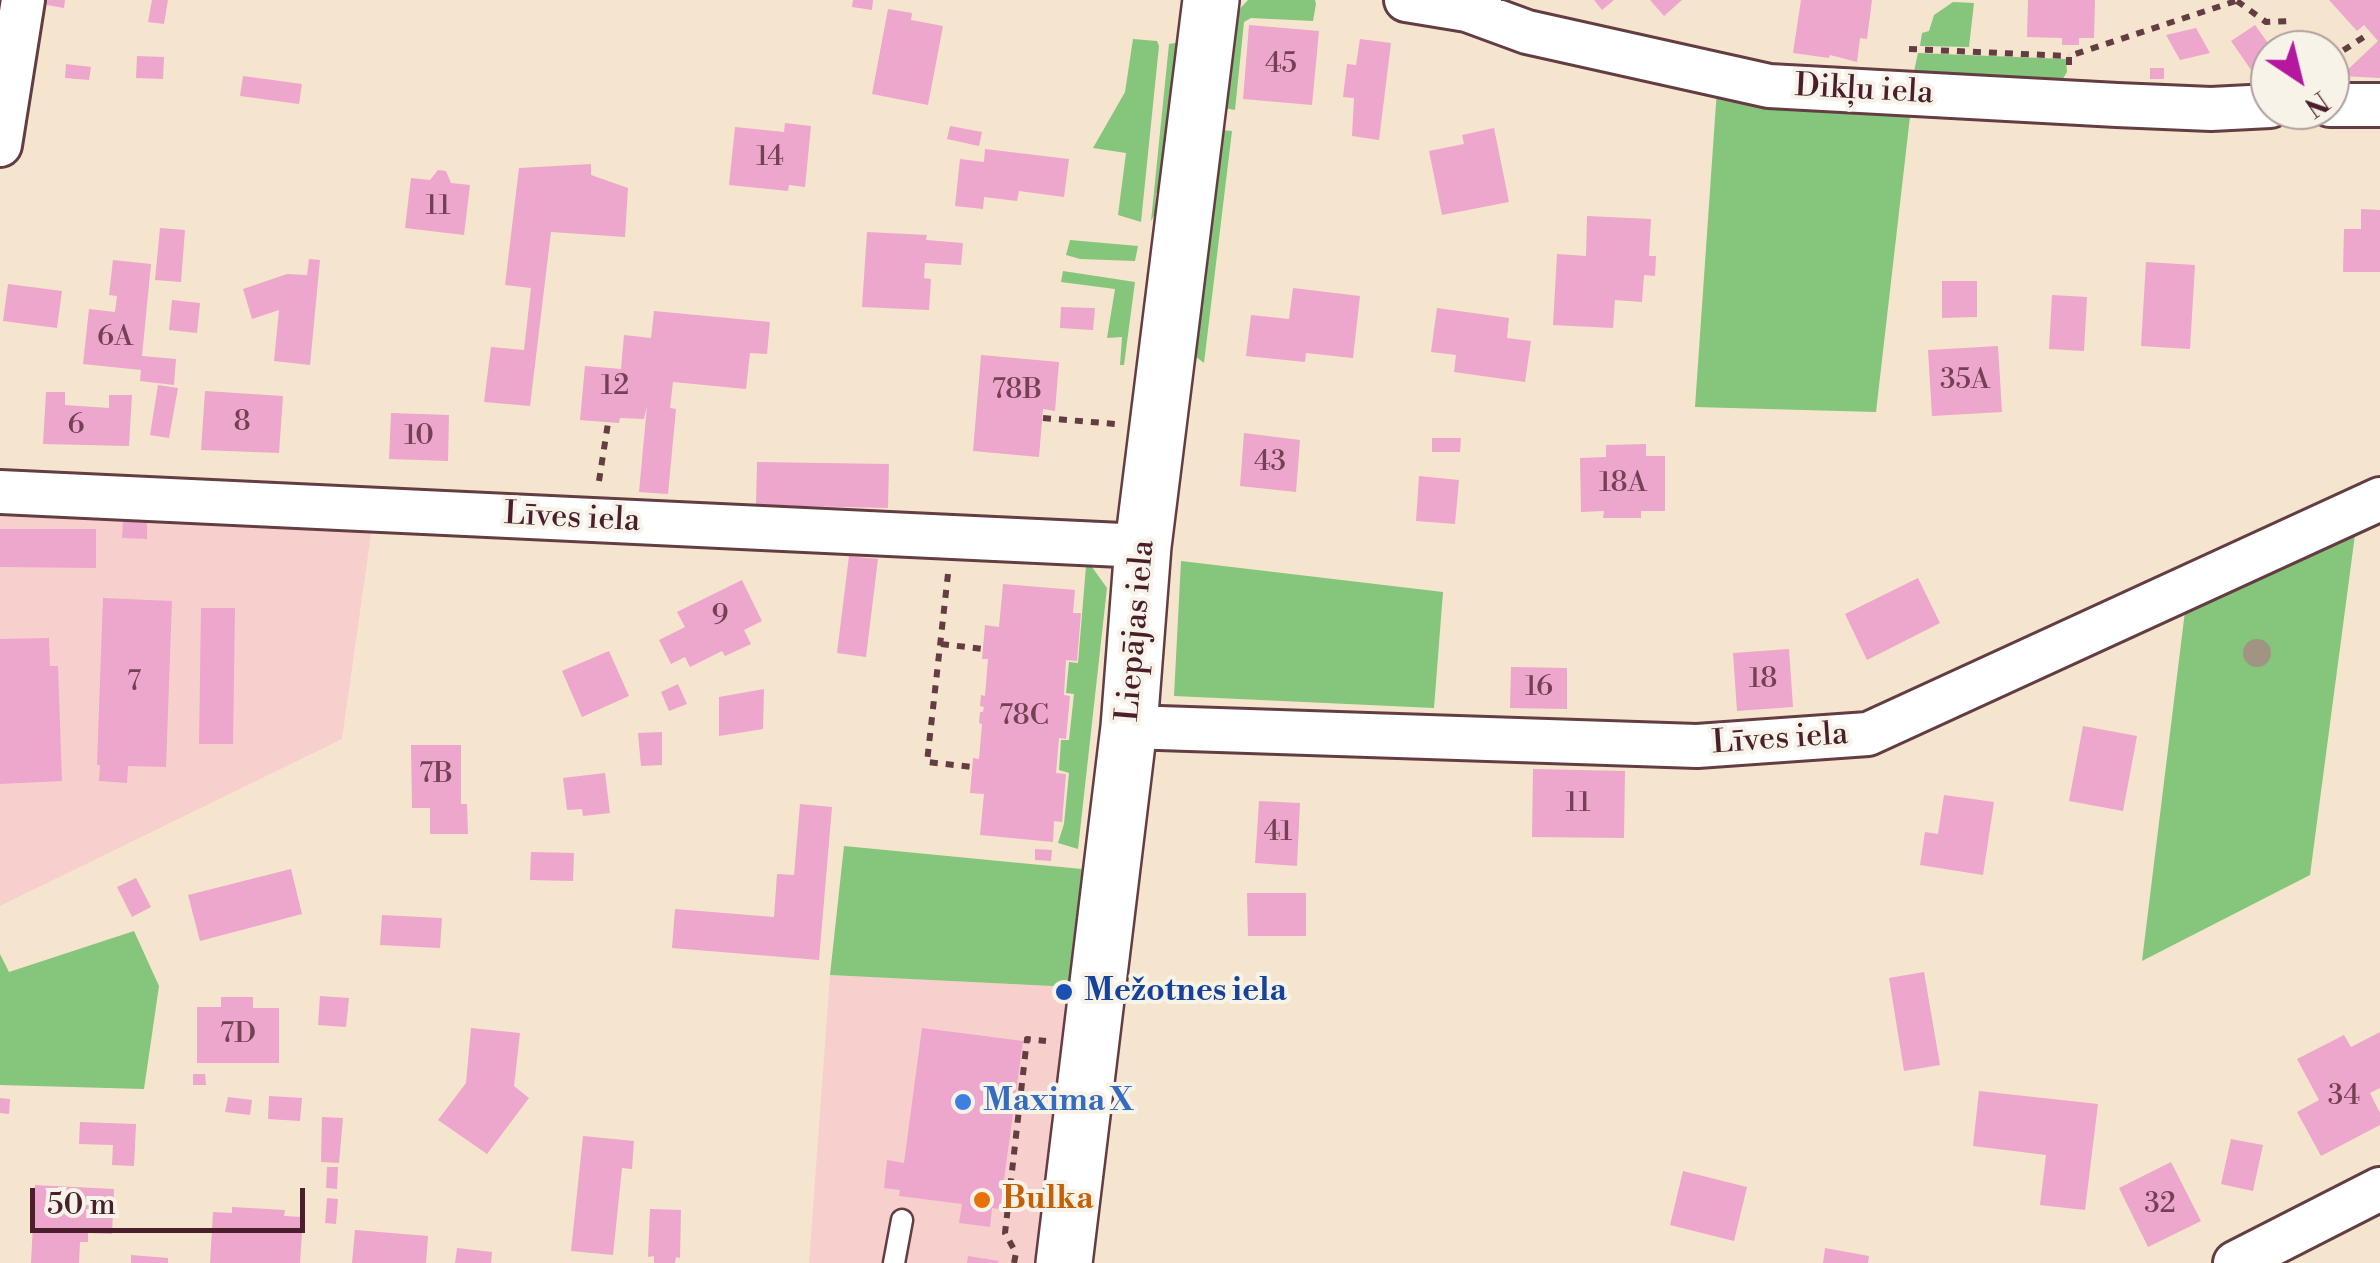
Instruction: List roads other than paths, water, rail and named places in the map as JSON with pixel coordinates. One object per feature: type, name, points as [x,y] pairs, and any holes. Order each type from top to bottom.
[{"type":"street","points":[[0,145],[23,0]]},
{"type":"street","name":"Liepājas iela","points":[[1064,1263],[1128,727],[1144,546],[1211,0]]},
{"type":"street","name":"Dikļu iela","points":[[1406,0],[1474,5],[1526,32],[1769,86],[2069,102],[2250,107]]},
{"type":"street","points":[[2350,104],[2380,105]]},
{"type":"street","name":"Līves iela","points":[[0,492],[1144,546]]},
{"type":"street","name":"Līves iela","points":[[1128,727],[1697,746],[1868,734],[2380,499]]},
{"type":"street","points":[[2235,1263],[2380,1189]]},
{"type":"lane","points":[[894,1263],[902,1220]]},
{"type":"place","name":"Mežotnes iela","points":[[1064,992]]},
{"type":"place","name":"Maxima X","points":[[963,1102]]},
{"type":"place","name":"Bulka","points":[[982,1200]]}]
